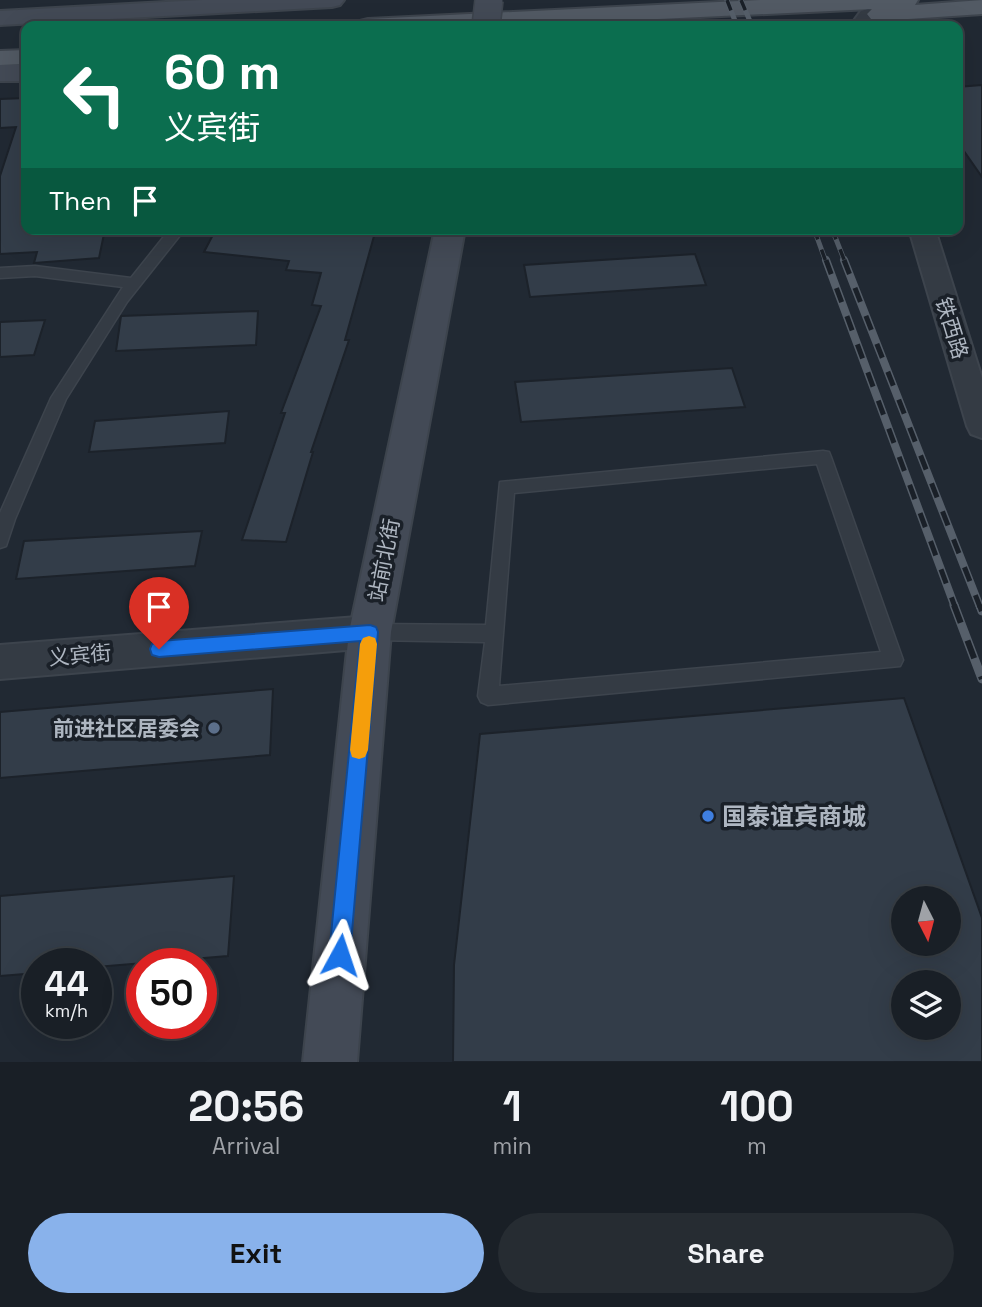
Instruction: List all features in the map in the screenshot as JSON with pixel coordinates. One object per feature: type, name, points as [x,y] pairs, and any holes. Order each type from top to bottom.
[{"type":"main road","points":[[0,18],[332,0]]},
{"type":"main road","points":[[487,21],[489,0]]},
{"type":"main road","points":[[471,21],[906,0]]},
{"type":"main road","points":[[864,21],[982,7]]},
{"type":"main road","points":[[0,44],[21,43]]},
{"type":"main road","points":[[0,58],[21,57]]},
{"type":"main road","points":[[0,74],[21,73]]},
{"type":"main road","name":"站前北街","points":[[330,1062],[370,632],[449,235]]},
{"type":"street","name":"铁西路","points":[[924,235],[982,426]]},
{"type":"street","name":"义宾街","points":[[0,662],[370,632]]},
{"type":"lane","points":[[0,541],[6,519],[59,398],[134,283],[173,235]]},
{"type":"lane","points":[[0,273],[35,271],[134,283]]},
{"type":"lane","points":[[823,457],[893,660],[488,695],[495,634],[506,487],[823,457]]},
{"type":"lane","points":[[370,632],[495,634]]},
{"type":"building","points":[[982,85],[982,177],[963,150],[963,87]]},
{"type":"building","points":[[21,98],[21,235],[104,235],[99,258],[34,263],[37,252],[0,254],[0,176],[16,127],[0,128],[0,99]]},
{"type":"building","points":[[213,235],[374,235],[345,340],[349,340],[311,452],[286,542],[242,540],[285,413],[281,413],[321,306],[312,305],[321,273],[286,270],[289,261],[204,252]]},
{"type":"building","points":[[695,254],[706,285],[530,297],[524,265]]},
{"type":"building","points":[[258,311],[256,345],[116,351],[121,316]]},
{"type":"building","points":[[45,320],[34,355],[0,357],[0,322]]},
{"type":"building","points":[[732,368],[745,407],[521,422],[515,382]]},
{"type":"building","points":[[229,411],[225,443],[89,452],[95,421]]},
{"type":"building","points":[[202,531],[195,566],[16,579],[24,541]]},
{"type":"building","points":[[273,689],[270,755],[0,778],[0,712]]},
{"type":"building","name":"国泰谊宾商城","points":[[904,698],[982,918],[982,1062],[453,1062],[454,965],[480,734]]},
{"type":"building","points":[[234,876],[228,956],[217,957],[217,948],[126,948],[126,964],[112,966],[112,948],[21,948],[21,974],[0,976],[0,896]]},
{"type":"railway","points":[[727,0],[735,21]]},
{"type":"railway","points":[[741,0],[750,21]]},
{"type":"railway","points":[[816,235],[826,262]]},
{"type":"railway","points":[[834,235],[845,262]]},
{"type":"railway","points":[[826,260],[955,607]]},
{"type":"railway","points":[[844,260],[980,607]]},
{"type":"railway","points":[[954,605],[982,679]]},
{"type":"railway","points":[[980,605],[982,611]]},
{"type":"slow traffic","points":[[359,750],[369,644]]},
{"type":"place","name":"前进社区居委会","points":[[214,728]]},
{"type":"place","name":"国泰谊宾商城","points":[[708,816]]},
{"type":"route","points":[[159,649],[370,632],[340,955]]}]
